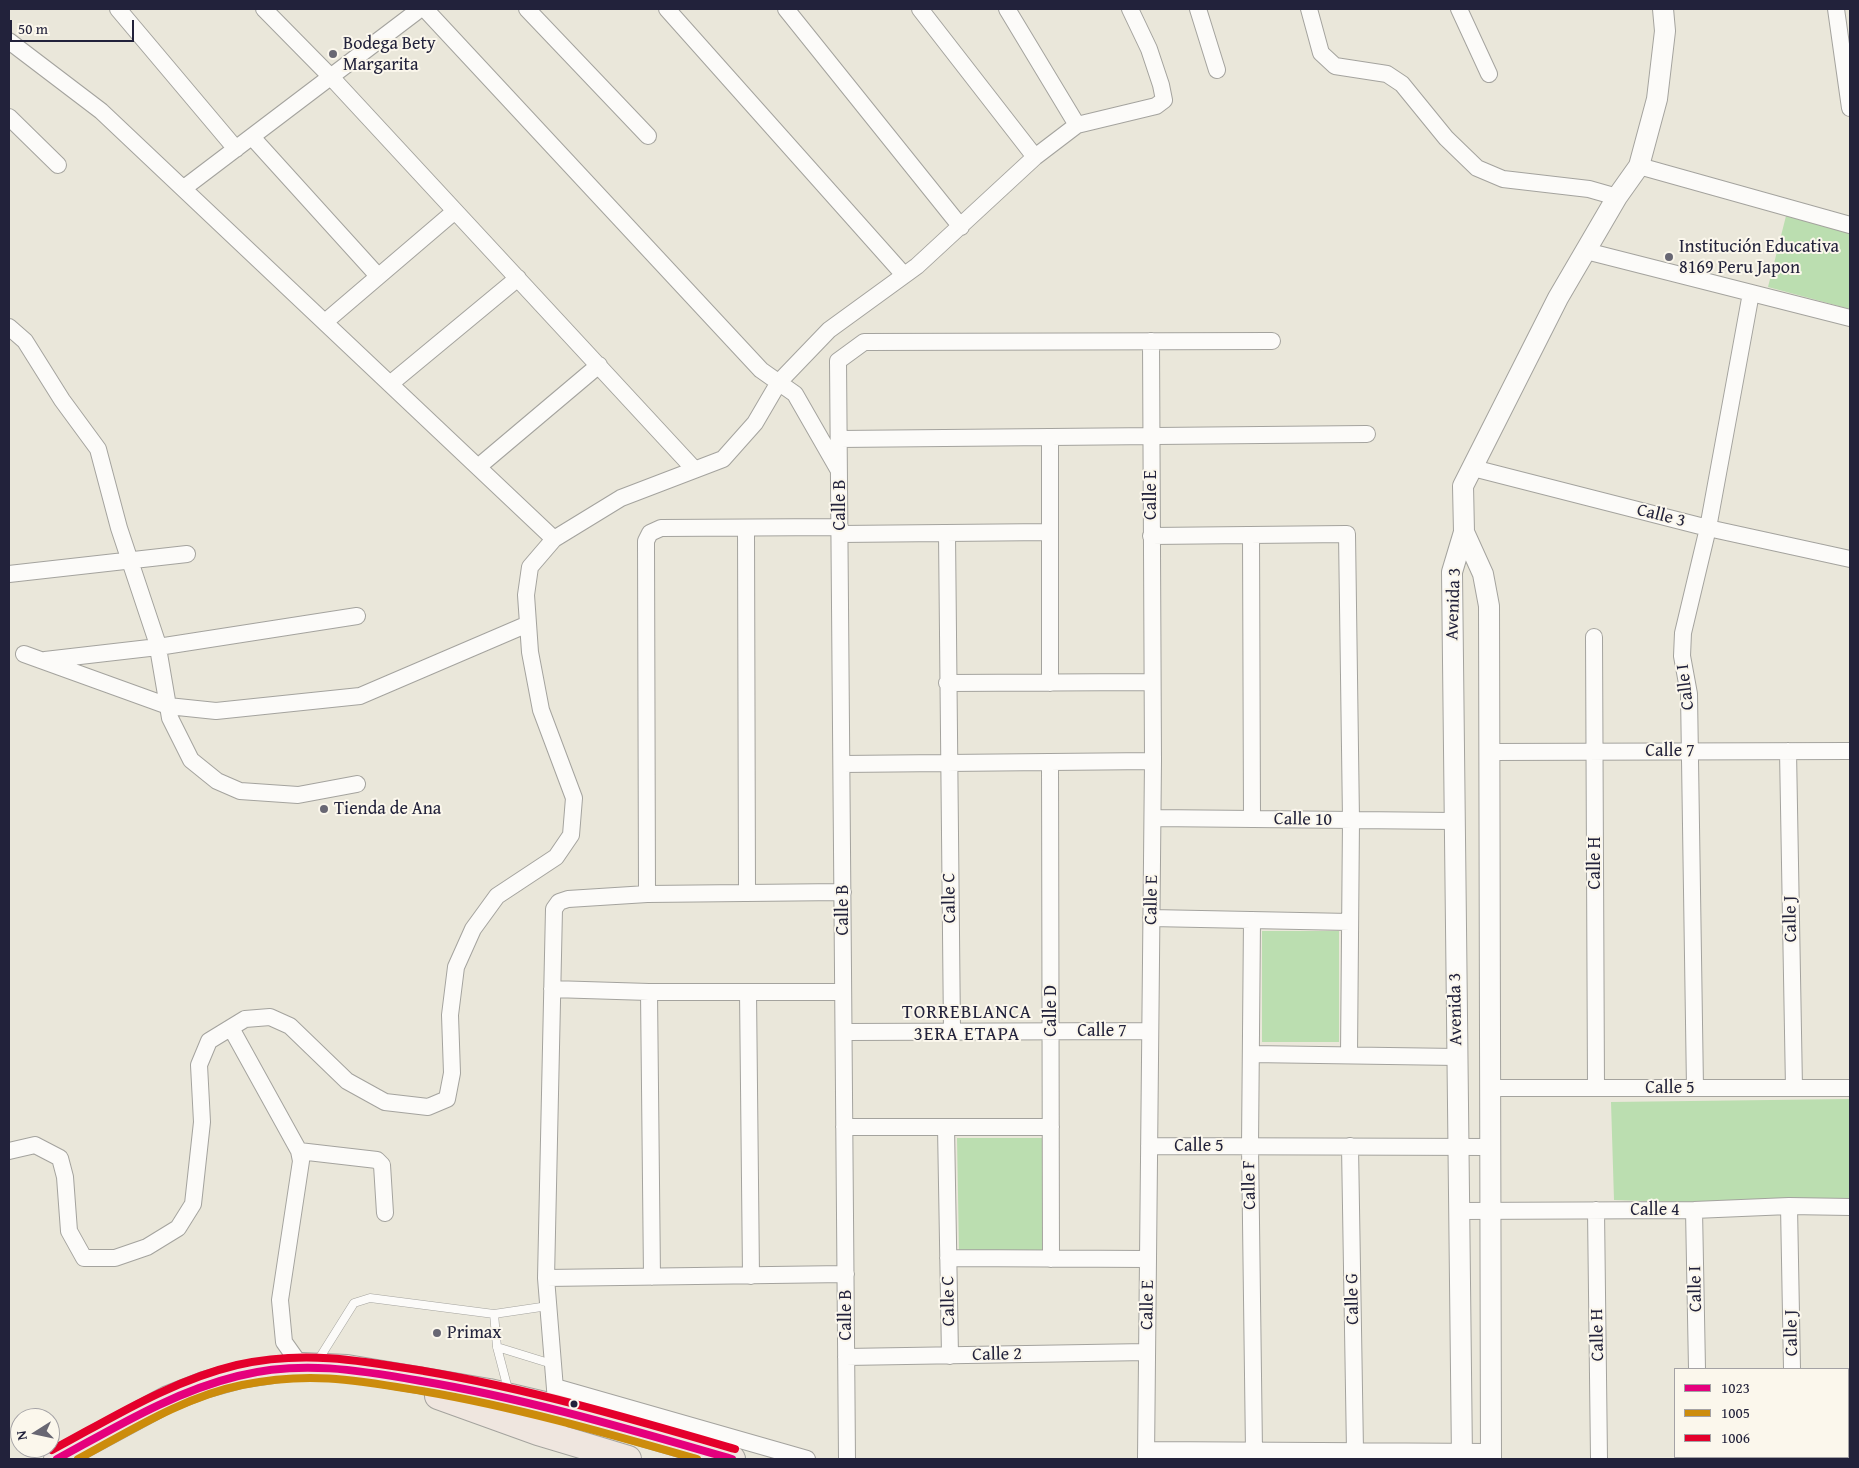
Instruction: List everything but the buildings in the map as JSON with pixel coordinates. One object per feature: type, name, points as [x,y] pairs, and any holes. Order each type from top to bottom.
[{"type":"highway","points":[[57,1459],[168,1399],[204,1385],[240,1375],[308,1367],[348,1368],[510,1397],[556,1398],[732,1459]]},
{"type":"highway","points":[[380,1375],[559,1438],[628,1459]]},
{"type":"street","points":[[118,9],[236,149]]},
{"type":"street","points":[[264,9],[331,77],[695,470]]},
{"type":"street","points":[[184,188],[420,9]]},
{"type":"street","points":[[425,9],[761,370],[795,394],[840,471]]},
{"type":"street","points":[[527,9],[648,136]]},
{"type":"street","points":[[667,9],[904,276]]},
{"type":"street","points":[[786,9],[962,227]]},
{"type":"street","points":[[920,9],[1035,157]]},
{"type":"street","points":[[1007,9],[1077,125]]},
{"type":"street","points":[[9,1151],[35,1145],[60,1158],[66,1177],[69,1230],[84,1258],[115,1258],[147,1247],[178,1228],[193,1204],[202,1122],[198,1065],[209,1041],[245,1019],[270,1017],[290,1026],[347,1082],[385,1102],[428,1107],[447,1099],[452,1073],[450,1015],[456,967],[473,929],[498,896],[556,857],[571,835],[574,798],[541,710],[530,652],[526,595],[530,567],[554,539],[621,498],[723,459],[756,423],[780,382],[829,330],[904,276],[962,227],[1035,157],[1077,125],[1156,106],[1164,100],[1162,85],[1149,49],[1130,9]]},
{"type":"street","points":[[1198,9],[1217,70]]},
{"type":"street","points":[[1309,9],[1321,53],[1335,66],[1387,74],[1402,84],[1446,138],[1477,168],[1504,179],[1589,189],[1617,197]]},
{"type":"street","points":[[1459,9],[1489,74]]},
{"type":"street","points":[[1464,532],[1463,486],[1558,298],[1617,197],[1639,166],[1658,99],[1665,31],[1663,9]]},
{"type":"street","points":[[1836,9],[1850,108]]},
{"type":"street","points":[[13,51],[101,111],[554,539]]},
{"type":"street","points":[[9,118],[58,165]]},
{"type":"street","points":[[252,137],[378,276]]},
{"type":"street","points":[[1639,166],[1850,226]]},
{"type":"street","points":[[325,322],[455,210]]},
{"type":"street","points":[[1586,250],[1850,318]]},
{"type":"street","points":[[390,384],[518,278]]},
{"type":"street","name":"Calle I","points":[[1695,1088],[1689,694],[1682,656],[1683,633],[1708,528],[1751,293]]},
{"type":"street","points":[[9,327],[25,341],[62,400],[98,449],[130,562],[158,647],[170,718],[191,760],[217,781],[240,790],[298,795],[357,784]]},
{"type":"street","points":[[1151,341],[1272,341]]},
{"type":"street","name":"Calle B","points":[[847,1459],[838,361],[864,342],[1151,341]]},
{"type":"street","name":"Calle E","points":[[1146,1454],[1153,761],[1151,341]]},
{"type":"street","points":[[478,467],[599,365]]},
{"type":"street","points":[[839,439],[1367,434]]},
{"type":"street","points":[[1050,437],[1050,682]]},
{"type":"street","name":"Calle 3","points":[[1473,468],[1708,528],[1850,559]]},
{"type":"street","points":[[647,894],[646,541],[650,533],[661,528],[746,528],[947,534],[1050,532]]},
{"type":"street","points":[[746,528],[747,893]]},
{"type":"street","name":"Avenida 3","points":[[1464,532],[1483,574],[1489,606],[1491,1456]]},
{"type":"street","name":"Avenida 3","points":[[1462,1456],[1452,572],[1464,532]]},
{"type":"street","name":"Calle C","points":[[947,534],[952,1032]]},
{"type":"street","points":[[1151,536],[1347,534],[1351,820],[1349,1055]]},
{"type":"street","points":[[1251,535],[1252,819]]},
{"type":"street","points":[[9,574],[130,562],[187,554]]},
{"type":"street","points":[[42,660],[158,647],[357,616]]},
{"type":"street","points":[[24,654],[168,706],[216,711],[360,696],[528,624]]},
{"type":"street","name":"Calle H","points":[[1594,637],[1596,1088]]},
{"type":"street","points":[[948,683],[1152,682]]},
{"type":"street","name":"Calle 7","points":[[1489,752],[1850,750]]},
{"type":"street","name":"Calle J","points":[[1788,751],[1794,1088]]},
{"type":"street","points":[[842,764],[1153,761]]},
{"type":"street","name":"Calle D","points":[[1050,762],[1051,1259]]},
{"type":"street","name":"Calle 10","points":[[1152,818],[1454,821]]},
{"type":"street","points":[[559,1438],[546,1278],[554,909],[560,902],[568,899],[647,894],[843,892]]},
{"type":"street","points":[[1151,918],[1350,922]]},
{"type":"street","name":"Calle F","points":[[1252,920],[1250,1146],[1254,1451]]},
{"type":"street","points":[[552,989],[649,992],[843,992]]},
{"type":"street","points":[[649,992],[652,1277]]},
{"type":"street","points":[[748,992],[751,1276]]},
{"type":"street","points":[[231,1028],[299,1151],[301,1161],[280,1300],[284,1342],[308,1367]]},
{"type":"street","name":"Calle 7","points":[[844,1032],[1150,1031]]},
{"type":"street","points":[[1251,1054],[1457,1057]]},
{"type":"street","name":"Calle 5","points":[[1490,1088],[1850,1088]]},
{"type":"street","points":[[844,1127],[1051,1126]]},
{"type":"street","name":"Calle C","points":[[946,1127],[950,1356]]},
{"type":"street","name":"Calle 5","points":[[1149,1146],[1490,1146]]},
{"type":"street","name":"Calle G","points":[[1350,1146],[1355,1451]]},
{"type":"street","points":[[299,1151],[377,1160],[382,1165],[385,1213]]},
{"type":"street","name":"Calle J","points":[[1788,1206],[1792,1368]]},
{"type":"street","name":"Calle 4","points":[[1459,1212],[1694,1210],[1788,1206],[1850,1207]]},
{"type":"street","name":"Calle H","points":[[1596,1210],[1599,1459]]},
{"type":"street","name":"Calle I","points":[[1694,1210],[1698,1368]]},
{"type":"street","points":[[948,1258],[1148,1259]]},
{"type":"street","points":[[546,1278],[846,1274]]},
{"type":"street","name":"Calle 2","points":[[846,1358],[1147,1352]]},
{"type":"street","points":[[556,1398],[807,1459]]},
{"type":"street","points":[[1146,1454],[1355,1451],[1491,1456]]},
{"type":"lane","points":[[308,1367],[354,1303],[370,1298],[494,1314],[548,1306]]},
{"type":"lane","points":[[494,1314],[497,1347],[510,1397]]},
{"type":"lane","points":[[497,1347],[552,1364]]},
{"type":"green space","points":[[1786,216],[1850,232],[1850,309],[1768,287]]},
{"type":"green space","points":[[1262,931],[1339,931],[1339,1042],[1262,1042]]},
{"type":"green space","points":[[1850,1099],[1850,1204],[1789,1206],[1614,1200],[1611,1102]]},
{"type":"green space","points":[[957,1138],[1042,1138],[1043,1250],[959,1251]]},
{"type":"transit line","name":"1006","points":[[60,1446],[165,1390],[212,1372],[261,1360],[308,1357],[376,1363],[464,1378],[619,1416],[735,1449]]},
{"type":"transit line","name":"1023","points":[[57,1459],[145,1411],[191,1391],[238,1376],[284,1368],[352,1370],[461,1388],[578,1416],[732,1459]]},
{"type":"transit line","name":"1005","points":[[78,1459],[137,1426],[178,1406],[220,1390],[289,1378],[375,1383],[457,1397],[595,1430],[697,1459]]},
{"type":"place","name":"Bodega Bety Margarita","points":[[333,54]]},
{"type":"place","name":"Institución Educativa 8169 Peru Japon","points":[[1669,257]]},
{"type":"place","name":"Tienda de Ana","points":[[324,809]]},
{"type":"place","name":"Primax","points":[[437,1333]]},
{"type":"district","name":"TORREBLANCA 3ERA ETAPA","points":[[967,1024]]}]
